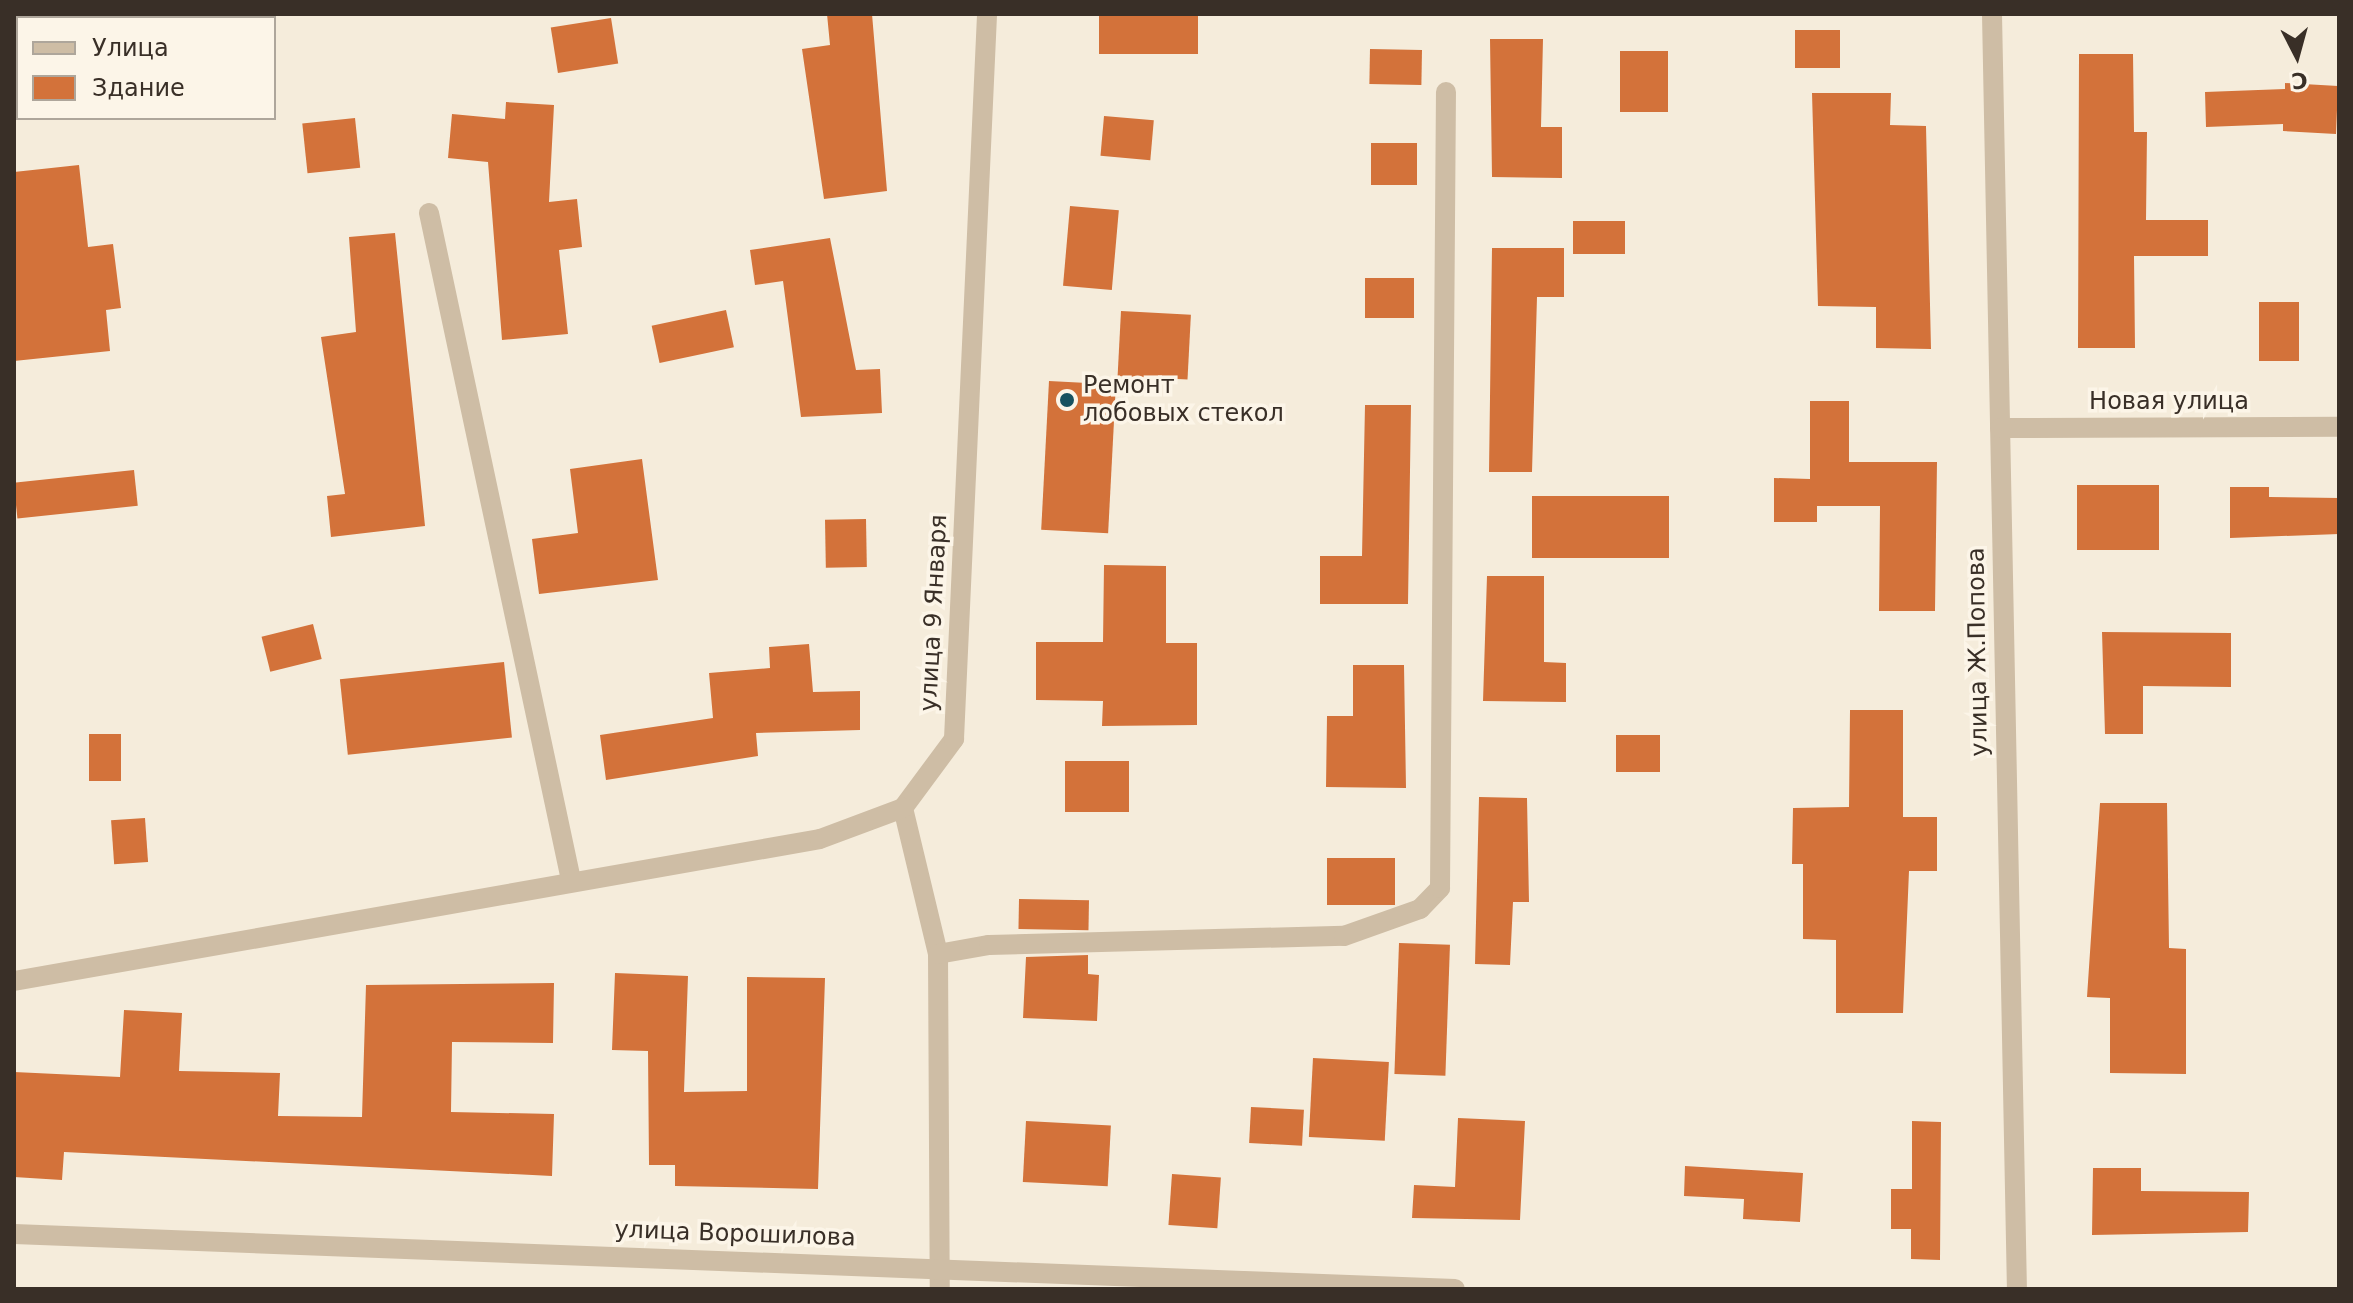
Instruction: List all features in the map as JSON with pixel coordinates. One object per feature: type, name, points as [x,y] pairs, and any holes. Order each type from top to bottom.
[{"type":"street","name":"улица 9 Января","points":[[903,808],[954,739],[987,14]]},
{"type":"street","name":"улица Ж.Попова","points":[[1992,14],[2017,1289]]},
{"type":"street","points":[[938,954],[989,945],[1344,936],[1420,909],[1440,888],[1446,92]]},
{"type":"street","points":[[429,213],[571,880]]},
{"type":"street","name":"Новая улица","points":[[2000,428],[2339,427]]},
{"type":"street","points":[[14,981],[571,880],[820,839],[903,808],[938,954],[940,1289]]},
{"type":"street","name":"улица Ворошилова","points":[[14,1234],[1455,1289]]},
{"type":"building","points":[[827,14],[872,14],[887,191],[824,199],[802,49],[830,45]]},
{"type":"building","points":[[1099,14],[1198,14],[1198,54],[1099,54]]},
{"type":"building","points":[[611,18],[618,63],[558,73],[551,28]]},
{"type":"building","points":[[1795,30],[1840,30],[1840,68],[1795,68]]},
{"type":"building","points":[[1490,39],[1543,39],[1541,127],[1562,127],[1562,178],[1492,177]]},
{"type":"building","points":[[1370,49],[1422,50],[1421,85],[1369,84]]},
{"type":"building","points":[[1620,51],[1668,51],[1668,112],[1620,112]]},
{"type":"building","points":[[2079,54],[2133,54],[2134,132],[2147,132],[2146,220],[2208,220],[2208,256],[2134,256],[2135,348],[2078,348]]},
{"type":"building","points":[[2285,83],[2338,86],[2336,134],[2283,131],[2283,124],[2206,127],[2205,92],[2285,89]]},
{"type":"building","points":[[1812,93],[1891,93],[1890,125],[1926,126],[1931,349],[1876,348],[1876,307],[1818,306]]},
{"type":"building","points":[[506,102],[554,105],[549,202],[577,199],[582,247],[559,250],[568,334],[502,340],[488,162],[448,158],[452,114],[505,119]]},
{"type":"building","points":[[1104,116],[1154,120],[1150,160],[1101,156]]},
{"type":"building","points":[[355,118],[360,168],[308,173],[302,124]]},
{"type":"building","points":[[1371,143],[1417,143],[1417,185],[1371,185]]},
{"type":"building","points":[[79,165],[88,247],[113,244],[121,308],[106,310],[110,351],[14,361],[14,172]]},
{"type":"building","points":[[1070,206],[1119,210],[1112,290],[1063,286]]},
{"type":"building","points":[[1573,221],[1625,221],[1625,254],[1573,254]]},
{"type":"building","points":[[395,233],[425,526],[331,537],[327,496],[345,494],[321,337],[356,332],[349,237]]},
{"type":"building","points":[[830,238],[856,370],[880,369],[882,413],[801,417],[783,281],[755,285],[750,250]]},
{"type":"building","points":[[1492,248],[1564,248],[1564,297],[1537,297],[1532,472],[1489,472]]},
{"type":"building","points":[[1365,278],[1414,278],[1414,318],[1365,318]]},
{"type":"building","points":[[2259,302],[2299,302],[2299,361],[2259,361]]},
{"type":"building","points":[[726,310],[734,347],[660,363],[652,326]]},
{"type":"building","points":[[1121,311],[1191,315],[1188,380],[1118,376]]},
{"type":"building","points":[[1049,381],[1116,385],[1108,533],[1041,530]]},
{"type":"building","points":[[1810,401],[1849,401],[1849,462],[1937,462],[1935,611],[1879,611],[1880,506],[1817,506],[1817,522],[1774,522],[1774,478],[1810,479]]},
{"type":"building","points":[[1365,405],[1411,405],[1408,604],[1320,604],[1320,556],[1362,556]]},
{"type":"building","points":[[642,459],[658,580],[539,594],[532,539],[578,533],[570,469]]},
{"type":"building","points":[[134,470],[138,506],[17,518],[14,483]]},
{"type":"building","points":[[2077,485],[2159,485],[2159,550],[2077,550]]},
{"type":"building","points":[[2230,487],[2269,487],[2269,497],[2339,498],[2339,534],[2230,538]]},
{"type":"building","points":[[1532,496],[1669,496],[1669,558],[1532,558]]},
{"type":"building","points":[[866,519],[867,567],[826,568],[825,520]]},
{"type":"building","points":[[1104,565],[1166,566],[1166,643],[1197,643],[1197,725],[1102,726],[1103,701],[1036,700],[1036,642],[1103,642]]},
{"type":"building","points":[[1487,576],[1544,576],[1544,662],[1566,663],[1566,702],[1483,701]]},
{"type":"building","points":[[313,624],[322,659],[270,672],[262,637]]},
{"type":"building","points":[[2102,632],[2231,633],[2231,687],[2143,686],[2143,734],[2105,734]]},
{"type":"building","points":[[809,644],[813,692],[860,691],[860,730],[756,733],[758,756],[606,780],[600,735],[713,718],[709,673],[770,668],[769,647]]},
{"type":"building","points":[[504,662],[512,738],[348,755],[340,679]]},
{"type":"building","points":[[1353,665],[1404,665],[1406,788],[1326,787],[1327,716],[1353,716]]},
{"type":"building","points":[[1850,710],[1903,710],[1903,817],[1937,817],[1937,871],[1909,871],[1903,1013],[1836,1013],[1836,940],[1803,939],[1803,864],[1792,864],[1793,808],[1849,807]]},
{"type":"building","points":[[89,734],[121,734],[121,781],[89,781]]},
{"type":"building","points":[[1616,735],[1660,735],[1660,772],[1616,772]]},
{"type":"building","points":[[1065,761],[1129,761],[1129,812],[1065,812]]},
{"type":"building","points":[[1479,797],[1527,798],[1529,902],[1513,902],[1510,965],[1475,964]]},
{"type":"building","points":[[2100,803],[2167,803],[2169,948],[2186,949],[2186,1074],[2110,1073],[2110,998],[2087,997]]},
{"type":"building","points":[[145,818],[148,862],[114,864],[111,820]]},
{"type":"building","points":[[1327,858],[1395,858],[1395,905],[1327,905]]},
{"type":"building","points":[[1019,899],[1089,900],[1088,930],[1018,929]]},
{"type":"building","points":[[1399,943],[1450,945],[1445,1076],[1394,1074]]},
{"type":"building","points":[[1088,955],[1088,974],[1099,975],[1097,1021],[1023,1018],[1026,957]]},
{"type":"building","points":[[615,973],[688,976],[684,1092],[747,1091],[747,977],[825,978],[818,1189],[675,1186],[675,1165],[649,1165],[648,1051],[612,1050]]},
{"type":"building","points":[[554,983],[553,1043],[452,1042],[451,1112],[554,1114],[552,1176],[64,1152],[62,1180],[14,1177],[14,1072],[120,1077],[124,1010],[182,1013],[179,1071],[280,1073],[278,1116],[362,1117],[366,985]]},
{"type":"building","points":[[1313,1058],[1389,1062],[1385,1141],[1309,1137]]},
{"type":"building","points":[[1251,1107],[1304,1110],[1302,1146],[1249,1143]]},
{"type":"building","points":[[1458,1118],[1525,1121],[1520,1220],[1412,1218],[1414,1185],[1455,1187]]},
{"type":"building","points":[[1026,1121],[1111,1125],[1108,1186],[1023,1182]]},
{"type":"building","points":[[1912,1121],[1941,1122],[1940,1260],[1911,1259],[1911,1229],[1891,1229],[1891,1189],[1912,1189]]},
{"type":"building","points":[[1685,1166],[1803,1173],[1800,1222],[1743,1219],[1744,1199],[1684,1196]]},
{"type":"building","points":[[2093,1168],[2141,1168],[2141,1191],[2249,1192],[2248,1232],[2092,1235]]},
{"type":"building","points":[[1172,1174],[1221,1177],[1217,1228],[1168,1225]]},
{"type":"place","name":"Ремонт лобовых стекол","points":[[1067,400]]}]
